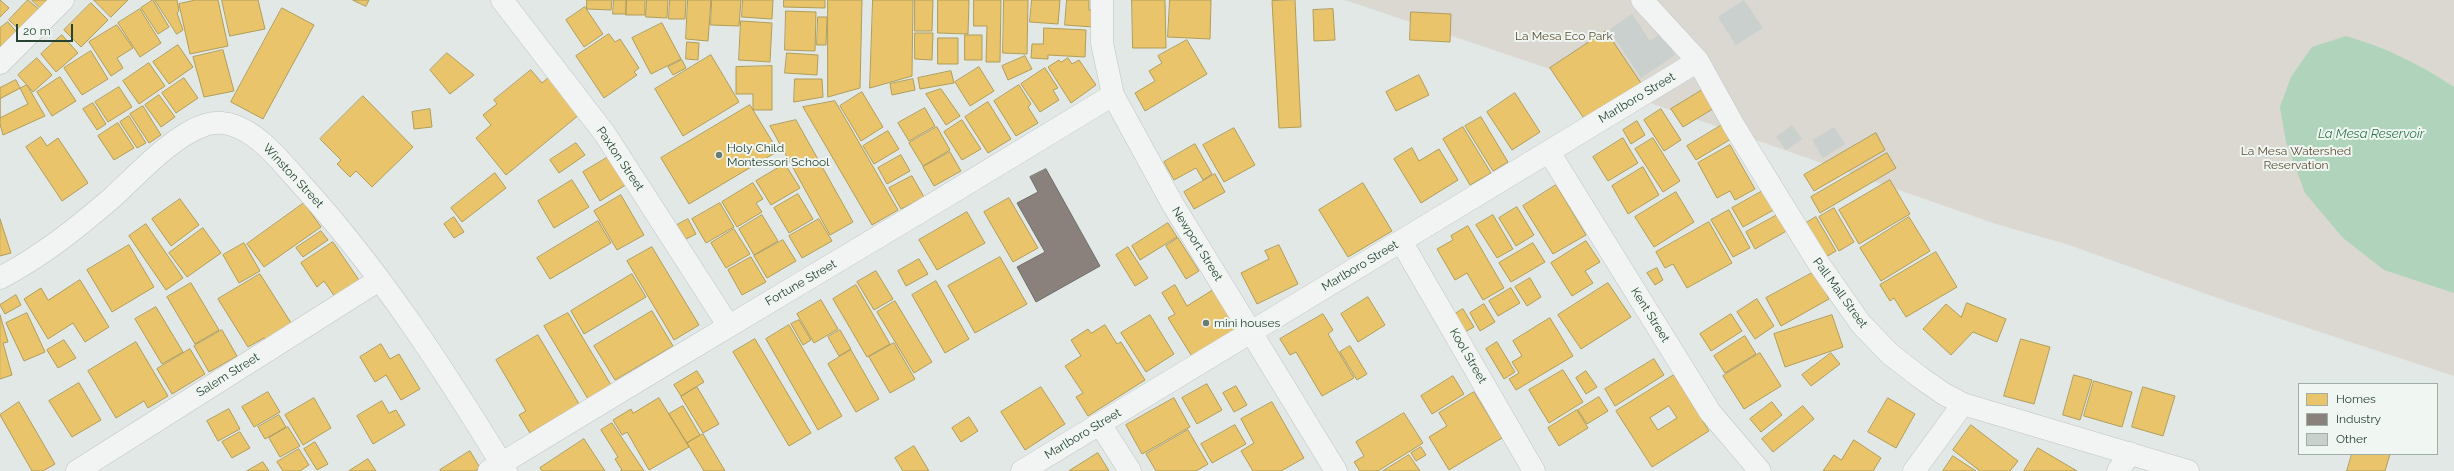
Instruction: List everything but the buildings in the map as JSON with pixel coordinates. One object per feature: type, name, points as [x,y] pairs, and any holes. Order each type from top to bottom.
[{"type":"street","points":[[0,63],[63,0]]},
{"type":"street","name":"Paxton Street","points":[[502,0],[605,134],[728,325]]},
{"type":"street","name":"Newport Street","points":[[1102,0],[1102,44],[1113,95],[1172,203],[1336,471]]},
{"type":"street","name":"Pall Mall Street","points":[[1642,0],[1698,61],[1734,126],[1819,264],[1861,324],[1890,354],[1944,394],[1963,404],[2188,471]]},
{"type":"street","name":"Marlboro Street","points":[[1022,471],[1698,61]]},
{"type":"street","name":"Fortune Street","points":[[499,468],[728,325],[869,244],[1113,95]]},
{"type":"street","name":"Winston Street","points":[[0,278],[32,261],[75,230],[158,156],[185,135],[205,125],[223,122],[240,128],[261,142],[334,220],[421,337],[499,468]]},
{"type":"street","name":"Kent Street","points":[[1549,152],[1710,412],[1760,471]]},
{"type":"street","name":"Kool Street","points":[[1401,241],[1534,471]]},
{"type":"street","name":"Salem Street","points":[[77,471],[379,280]]},
{"type":"street","points":[[1914,471],[1963,404]]},
{"type":"street","points":[[1100,424],[1130,471]]},
{"type":"street","points":[[2118,471],[2130,453]]},
{"type":"green space","name":"La Mesa Watershed Reservation","points":[[1345,0],[2454,0],[2454,376],[2229,302],[2066,244],[1996,224],[1633,97]]},
{"type":"water","name":"La Mesa Reservoir","points":[[2346,36],[2402,57],[2454,87],[2454,293],[2384,270],[2343,238],[2305,193],[2286,142],[2280,107],[2291,77],[2312,47]]},
{"type":"place","name":"Holy Child Montessori School","points":[[719,155]]},
{"type":"place","name":"mini houses","points":[[1206,323]]},
{"type":"park label","name":"La Mesa Eco Park","points":[[1564,36]]}]
